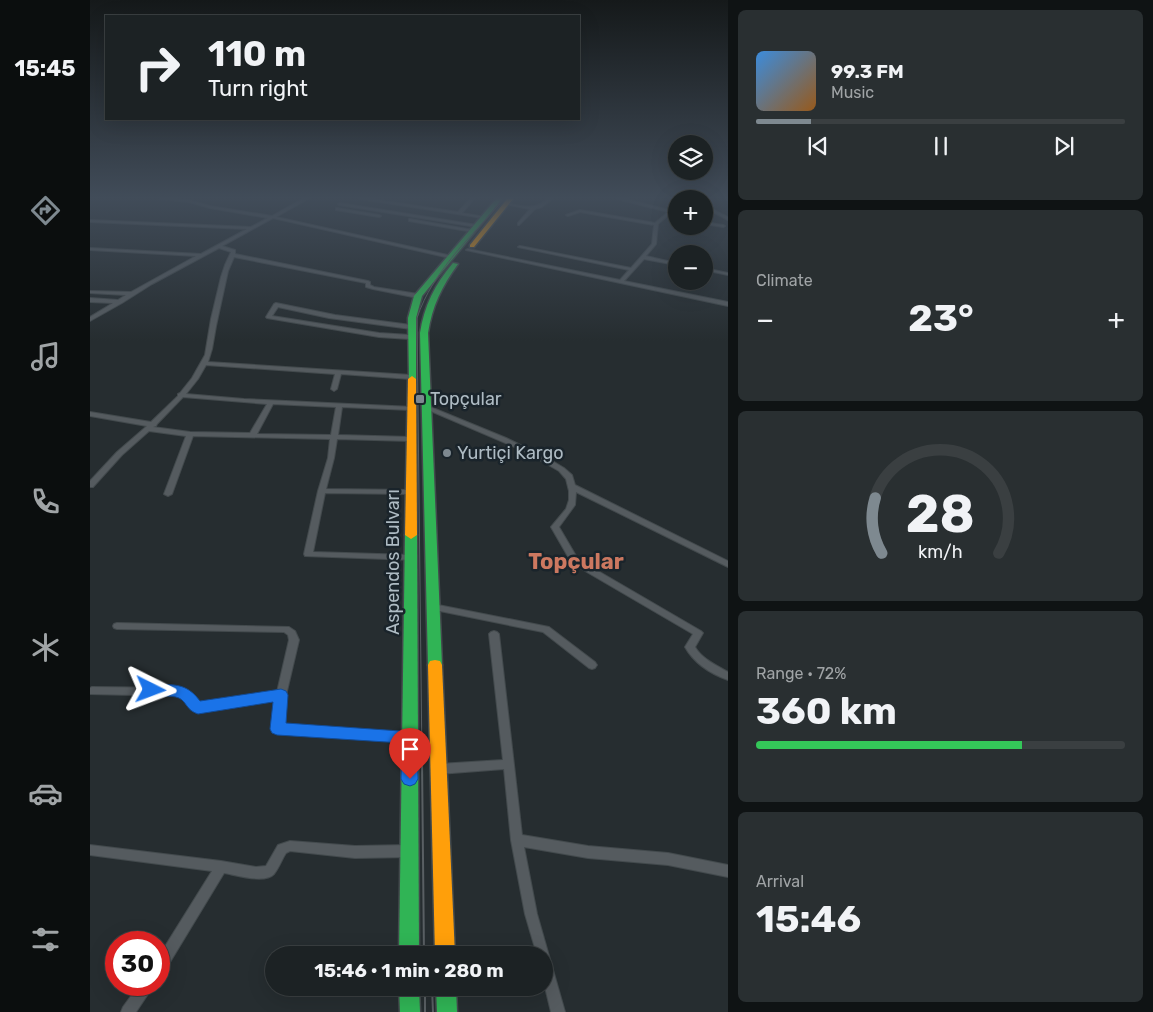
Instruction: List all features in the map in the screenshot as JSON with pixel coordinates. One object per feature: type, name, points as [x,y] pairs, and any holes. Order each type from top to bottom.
[{"type":"main road","name":"Aspendos Bulvarı","points":[[409,946],[411,332],[418,296],[459,246]]},
{"type":"main road","points":[[445,946],[424,333],[427,308],[438,284],[471,246]]},
{"type":"main road","points":[[409,996],[410,1012]]},
{"type":"main road","points":[[446,996],[447,1012]]},
{"type":"street","points":[[90,319],[218,246]]},
{"type":"street","points":[[219,246],[232,251],[233,255],[368,282],[368,286],[373,288],[418,296]]},
{"type":"street","points":[[403,246],[450,257]]},
{"type":"street","points":[[621,282],[652,246]]},
{"type":"street","points":[[520,247],[631,269]]},
{"type":"street","points":[[90,248],[201,255]]},
{"type":"street","points":[[468,250],[728,304]]},
{"type":"street","points":[[90,486],[109,463],[152,427],[180,395],[204,363],[210,352],[210,328],[226,269],[233,255]]},
{"type":"street","points":[[643,257],[668,262]]},
{"type":"street","points":[[586,274],[600,263]]},
{"type":"street","points":[[713,271],[728,274]]},
{"type":"street","points":[[90,292],[132,294]]},
{"type":"street","points":[[90,300],[120,302]]},
{"type":"street","points":[[276,305],[411,332],[379,335],[269,317],[276,305]]},
{"type":"street","points":[[90,314],[99,314]]},
{"type":"street","points":[[319,325],[325,318],[333,316]]},
{"type":"street","points":[[204,363],[410,377]]},
{"type":"street","points":[[334,389],[338,372]]},
{"type":"street","points":[[180,395],[271,402],[411,408]]},
{"type":"street","points":[[252,436],[271,402]]},
{"type":"street","points":[[339,405],[334,439],[308,554],[411,558]]},
{"type":"street","points":[[428,408],[540,457],[563,471],[568,476],[573,495],[569,513],[555,527],[573,558],[583,566],[698,633],[690,647],[692,652],[698,658],[728,676]]},
{"type":"street","points":[[90,414],[190,434],[334,439],[411,439]]},
{"type":"street","points":[[168,494],[190,434]]},
{"type":"street","points":[[571,486],[728,564]]},
{"type":"street","points":[[322,491],[411,492]]},
{"type":"street","points":[[434,607],[546,629],[592,665]]},
{"type":"street","points":[[117,626],[286,630],[292,633],[294,640],[281,695],[277,729],[410,737]]},
{"type":"street","points":[[494,634],[517,840],[531,914],[540,946]]},
{"type":"street","points":[[92,691],[179,692],[189,697],[192,704],[198,708],[281,695]]},
{"type":"street","points":[[438,769],[509,764]]},
{"type":"street","points":[[517,840],[588,852],[668,859],[728,872]]},
{"type":"street","points":[[90,850],[256,873],[269,872],[282,849],[290,846],[354,852],[410,851]]},
{"type":"street","points":[[170,949],[221,867]]},
{"type":"street","points":[[553,993],[558,1012]]},
{"type":"street","points":[[128,1012],[139,996]]},
{"type":"tram line","points":[[422,761],[417,318],[433,284],[461,246]]},
{"type":"tram line","points":[[422,760],[424,946]]},
{"type":"tram line","points":[[425,996],[425,1012]]},
{"type":"tram line","points":[[432,996],[433,1012]]},
{"type":"traffic: fast","points":[[412,379],[412,318],[418,296],[460,246]]},
{"type":"traffic: fast","points":[[435,665],[424,333],[430,305],[434,296],[455,264]]},
{"type":"traffic: fast","points":[[409,946],[411,535]]},
{"type":"traffic: fast","points":[[409,996],[410,1012]]},
{"type":"traffic: fast","points":[[446,996],[447,1012]]},
{"type":"traffic: slow","points":[[411,535],[412,379]]},
{"type":"traffic: slow","points":[[435,665],[445,946]]},
{"type":"place","name":"Topçular","points":[[420,399]]},
{"type":"place","name":"Yurtiçi Kargo","points":[[447,453]]},
{"type":"district","name":"Topçular","points":[[576,561]]},
{"type":"route","points":[[151,690],[179,692],[189,697],[192,704],[198,708],[281,695],[277,729],[410,737],[410,779]]}]
